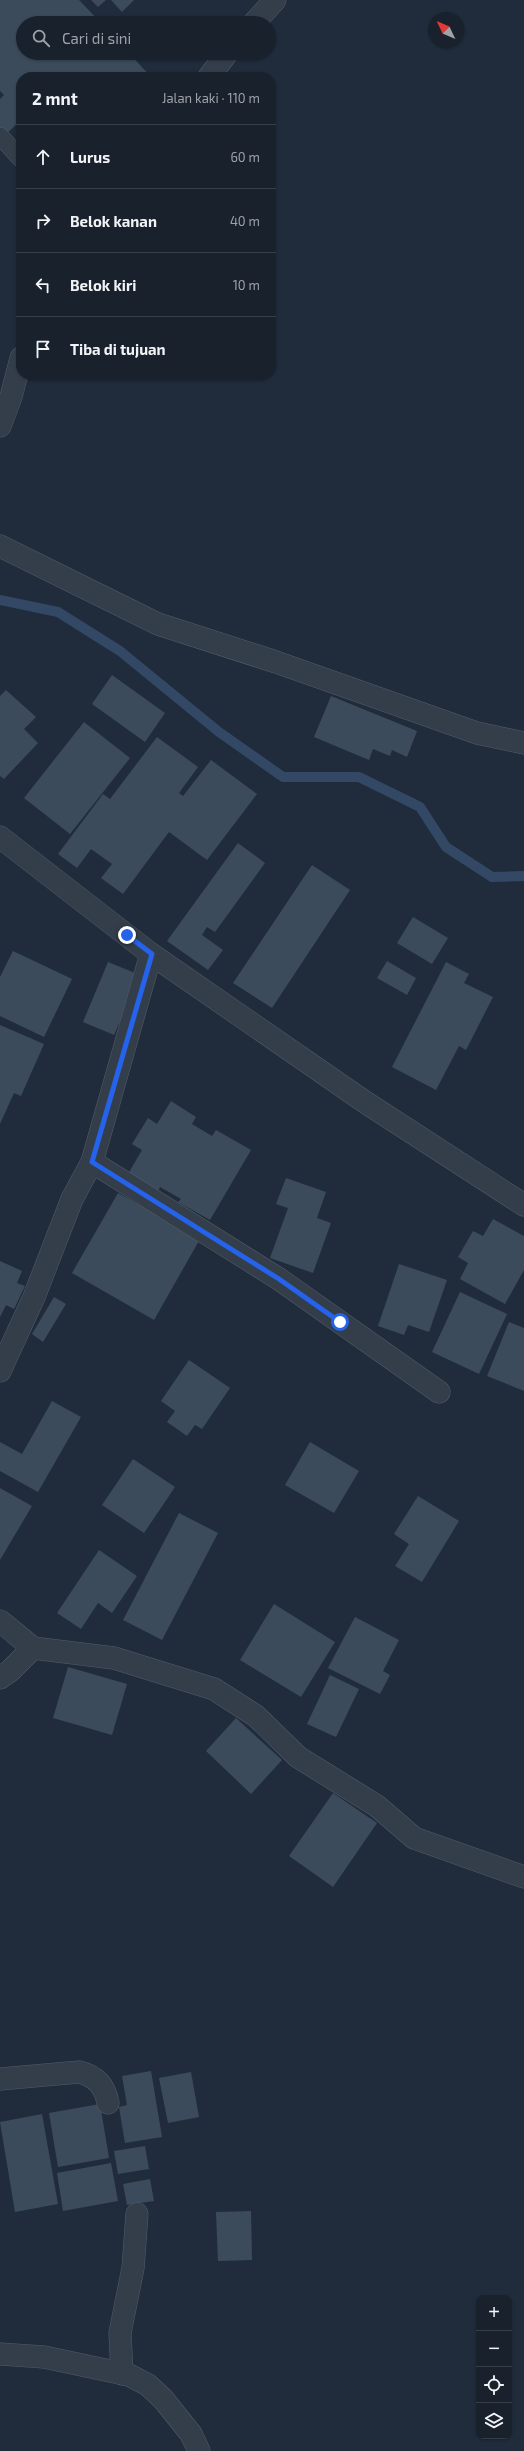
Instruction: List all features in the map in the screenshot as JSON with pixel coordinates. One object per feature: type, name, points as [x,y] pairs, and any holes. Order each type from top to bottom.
[{"type":"street","points":[[260,16],[275,0]]},
{"type":"street","points":[[214,72],[222,60]]},
{"type":"street","points":[[0,426],[11,397],[16,378]]},
{"type":"street","points":[[0,546],[158,624],[276,662],[477,734],[524,743]]},
{"type":"street","points":[[2,846],[152,954],[365,1102],[524,1205]]},
{"type":"street","points":[[0,1371],[34,1297],[72,1199],[92,1162],[152,954]]},
{"type":"street","points":[[92,1162],[279,1279],[439,1392]]},
{"type":"street","points":[[0,1621],[33,1648],[114,1658],[214,1689],[256,1716],[298,1757],[377,1806],[414,1838],[524,1877]]},
{"type":"street","points":[[0,1678],[33,1648]]},
{"type":"street","points":[[0,2079],[79,2072],[91,2075],[100,2083],[106,2092],[108,2103]]},
{"type":"street","points":[[122,2374],[120,2333],[133,2268],[137,2214]]},
{"type":"street","points":[[0,2354],[44,2356],[129,2375],[148,2385],[163,2399],[191,2434],[199,2451]]},
{"type":"lane","points":[[0,136],[16,154]]},
{"type":"building","points":[[0,0],[79,0],[94,16],[16,16],[16,60],[135,60],[146,72],[16,72],[16,125],[6,134],[0,127],[0,99],[4,95],[0,91]]},
{"type":"building","points":[[91,0],[106,0],[98,7]]},
{"type":"building","points":[[111,0],[134,0],[122,12]]},
{"type":"building","points":[[112,675],[165,713],[145,742],[92,704]]},
{"type":"building","points":[[6,690],[36,717],[24,729],[38,743],[4,779],[0,776],[0,696]]},
{"type":"building","points":[[331,696],[417,731],[407,757],[392,750],[390,756],[373,749],[369,760],[314,737]]},
{"type":"building","points":[[84,722],[130,758],[70,834],[24,798]]},
{"type":"building","points":[[157,737],[198,767],[179,793],[183,796],[211,760],[257,794],[207,860],[169,832],[123,894],[101,878],[112,864],[91,849],[77,868],[58,854],[103,794],[110,799]]},
{"type":"building","points":[[238,843],[265,863],[215,932],[207,927],[202,935],[223,950],[208,970],[167,941]]},
{"type":"building","points":[[312,865],[350,890],[272,1008],[233,983]]},
{"type":"building","points":[[413,917],[448,938],[432,964],[397,943]]},
{"type":"building","points":[[13,951],[72,979],[44,1037],[0,1016],[0,977]]},
{"type":"building","points":[[387,961],[416,978],[407,995],[377,978]]},
{"type":"building","points":[[108,962],[140,975],[114,1035],[83,1022]]},
{"type":"building","points":[[446,962],[469,974],[464,983],[493,997],[466,1050],[459,1046],[436,1090],[392,1067]]},
{"type":"building","points":[[0,1025],[44,1044],[21,1096],[14,1093],[0,1124]]},
{"type":"building","points":[[171,1101],[196,1117],[192,1124],[212,1136],[216,1130],[251,1150],[210,1220],[178,1202],[181,1199],[160,1187],[158,1191],[128,1174],[142,1150],[132,1144],[148,1118],[157,1124]]},
{"type":"building","points":[[286,1178],[326,1192],[317,1218],[331,1223],[313,1273],[270,1258],[288,1208],[276,1204]]},
{"type":"building","points":[[118,1193],[200,1239],[154,1320],[72,1273]]},
{"type":"building","points":[[493,1219],[524,1236],[524,1270],[505,1304],[460,1279],[468,1263],[458,1257],[473,1231],[483,1236]]},
{"type":"building","points":[[0,1261],[22,1271],[17,1283],[25,1286],[14,1309],[6,1305],[0,1317]]},
{"type":"building","points":[[399,1264],[447,1280],[429,1332],[408,1325],[404,1335],[378,1326]]},
{"type":"building","points":[[460,1292],[507,1314],[479,1374],[432,1352]]},
{"type":"building","points":[[54,1297],[66,1304],[43,1342],[32,1334]]},
{"type":"building","points":[[509,1322],[524,1328],[524,1391],[487,1376]]},
{"type":"building","points":[[189,1360],[230,1388],[202,1429],[195,1425],[187,1436],[167,1422],[175,1411],[161,1401]]},
{"type":"building","points":[[52,1401],[81,1417],[38,1492],[0,1471],[0,1442],[22,1454]]},
{"type":"building","points":[[310,1442],[359,1471],[334,1513],[285,1485]]},
{"type":"building","points":[[133,1459],[175,1487],[144,1533],[102,1505]]},
{"type":"building","points":[[0,1488],[32,1506],[0,1560]]},
{"type":"building","points":[[418,1496],[459,1521],[422,1582],[395,1566],[409,1544],[394,1534]]},
{"type":"building","points":[[179,1513],[218,1533],[162,1640],[123,1620]]},
{"type":"building","points":[[99,1550],[137,1576],[112,1613],[98,1603],[81,1629],[57,1613]]},
{"type":"building","points":[[274,1604],[335,1642],[301,1697],[240,1660]]},
{"type":"building","points":[[355,1617],[399,1640],[383,1671],[390,1675],[380,1694],[328,1668]]},
{"type":"building","points":[[68,1667],[127,1684],[112,1735],[53,1718]]},
{"type":"building","points":[[330,1675],[359,1689],[336,1737],[307,1724]]},
{"type":"building","points":[[236,1718],[282,1760],[251,1794],[206,1751]]},
{"type":"building","points":[[333,1793],[377,1823],[333,1887],[289,1856]]},
{"type":"building","points":[[151,2071],[162,2137],[125,2143],[119,2107],[127,2105],[122,2076]]},
{"type":"building","points":[[191,2072],[199,2117],[168,2123],[159,2078]]},
{"type":"building","points":[[100,2104],[109,2158],[58,2167],[49,2113]]},
{"type":"building","points":[[42,2114],[58,2204],[15,2212],[0,2122]]},
{"type":"building","points":[[145,2146],[149,2169],[118,2174],[114,2151]]},
{"type":"building","points":[[111,2163],[118,2201],[63,2211],[57,2173]]},
{"type":"building","points":[[150,2179],[154,2201],[127,2205],[123,2184]]},
{"type":"building","points":[[251,2211],[252,2260],[218,2261],[216,2212]]},
{"type":"waterway","points":[[0,600],[58,612],[120,651],[219,732],[283,777],[359,777],[420,807],[446,847],[492,877],[524,876]]},
{"type":"route","points":[[127,935],[152,954],[92,1162],[279,1279],[340,1322]]}]
